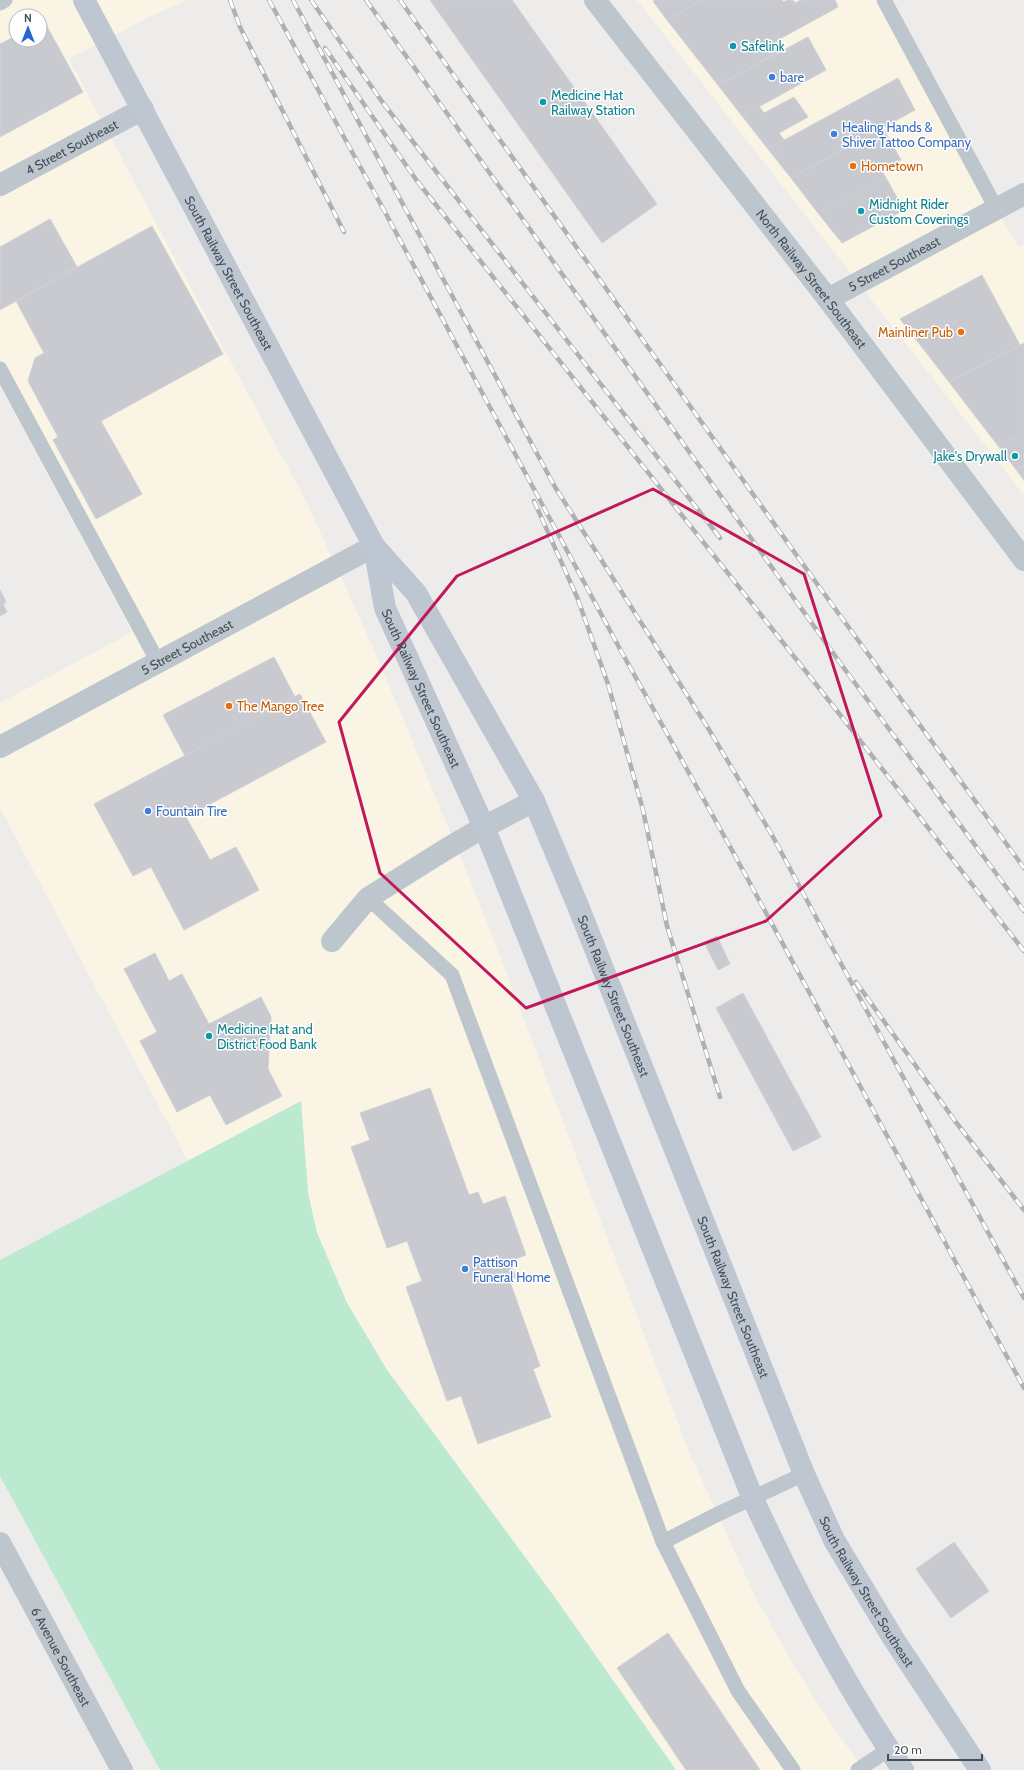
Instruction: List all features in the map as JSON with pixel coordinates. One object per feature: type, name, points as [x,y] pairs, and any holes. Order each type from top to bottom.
[{"type":"main road","name":"South Railway Street Southeast","points":[[84,0],[374,546],[416,593],[534,801],[584,920],[804,1474],[834,1540],[893,1638],[980,1770]]},
{"type":"main road","name":"South Railway Street Southeast","points":[[374,546],[385,608],[484,827],[753,1499],[785,1568],[837,1664],[889,1749],[904,1770]]},
{"type":"street","name":"North Railway Street Southeast","points":[[595,0],[828,299],[1024,560]]},
{"type":"street","name":"4 Street Southeast","points":[[0,185],[143,109]]},
{"type":"street","name":"5 Street Southeast","points":[[828,299],[1024,194]]},
{"type":"street","name":"5 Street Southeast","points":[[0,747],[374,546]]},
{"type":"street","points":[[332,941],[368,898],[484,827],[534,801]]},
{"type":"street","name":"6 Avenue Southeast","points":[[0,1543],[122,1770]]},
{"type":"lane","points":[[0,3],[5,0]]},
{"type":"lane","points":[[884,0],[996,208]]},
{"type":"lane","points":[[0,369],[158,662]]},
{"type":"lane","points":[[368,898],[452,976],[663,1542],[738,1691],[793,1770]]},
{"type":"lane","points":[[663,1542],[804,1474]]},
{"type":"lane","points":[[858,1770],[889,1749]]},
{"type":"highlighted area","points":[[653,489],[804,574],[881,816],[766,921],[526,1008],[380,873],[339,722],[457,576]]},
{"type":"shaded area","points":[[0,0],[187,0],[145,19],[69,59],[306,501],[376,654],[480,904],[689,1452],[756,1598],[794,1666],[831,1724],[864,1770],[676,1770],[556,1599],[387,1370],[347,1303],[317,1233],[308,1193],[301,1101],[188,1161],[0,808],[0,703],[132,632],[0,386]]},
{"type":"shaded area","points":[[637,0],[883,0],[1018,247],[1024,244],[1024,495]]},
{"type":"green space","points":[[301,1101],[308,1193],[317,1233],[347,1303],[387,1370],[556,1599],[676,1770],[160,1770],[0,1476],[0,1260]]},
{"type":"building","name":"Medicine Hat Railway Station","points":[[430,0],[512,0],[657,204],[602,243]]},
{"type":"building","points":[[703,0],[667,20],[653,1]]},
{"type":"building","name":"Safelink","points":[[703,0],[782,0],[783,2],[793,0],[795,3],[801,0],[835,0],[838,7],[776,41],[781,51],[718,85],[667,20]]},
{"type":"building","points":[[48,28],[83,92],[0,137],[0,44],[8,40],[8,48],[48,48]]},
{"type":"building","name":"bare","points":[[808,37],[826,70],[742,116],[718,85]]},
{"type":"building","name":"Healing Hands & Shiver Tattoo Company","points":[[898,78],[915,110],[791,178],[768,149]]},
{"type":"building","points":[[794,97],[808,117],[779,133],[784,140],[768,149],[742,116],[759,106],[764,113]]},
{"type":"building","name":"Hometown","points":[[883,128],[901,160],[882,171],[886,178],[818,213],[791,178]]},
{"type":"building","name":"Midnight Rider Custom Coverings","points":[[886,178],[904,210],[842,243],[818,213]]},
{"type":"building","points":[[50,219],[77,267],[0,310],[0,247]]},
{"type":"building","points":[[152,226],[223,354],[101,421],[142,494],[96,519],[53,440],[58,437],[28,381],[35,358],[44,353],[16,301]]},
{"type":"building","name":"Mainliner Pub","points":[[982,275],[1020,345],[949,382],[900,319]]},
{"type":"building","points":[[1024,343],[1024,433],[999,447],[949,382]]},
{"type":"building","name":"Jake's Drywall","points":[[1024,433],[1024,480],[999,447]]},
{"type":"building","name":"Jake's Drywall","points":[[1024,433],[1024,465],[1016,469],[999,447]]},
{"type":"building","points":[[1024,465],[1024,480],[1016,469]]},
{"type":"building","points":[[0,590],[6,602],[3,604],[7,612],[0,616]]},
{"type":"building","name":"The Mango Tree","points":[[274,657],[295,697],[185,756],[163,715]]},
{"type":"building","name":"Fountain Tire","points":[[300,694],[326,742],[186,817],[210,860],[236,847],[259,890],[184,930],[151,867],[133,876],[94,804]]},
{"type":"building","points":[[717,936],[730,964],[718,970],[704,942]]},
{"type":"building","name":"Medicine Hat and District Food Bank","points":[[155,953],[169,981],[182,974],[209,1024],[261,997],[271,1017],[268,1069],[282,1096],[226,1125],[210,1095],[177,1112],[140,1041],[157,1032],[124,969]]},
{"type":"building","points":[[743,993],[821,1137],[793,1151],[716,1008]]},
{"type":"building","name":"Pattison Funeral Home","points":[[430,1088],[469,1195],[478,1192],[483,1204],[505,1196],[526,1255],[510,1261],[516,1277],[509,1279],[540,1366],[533,1369],[551,1417],[478,1444],[461,1396],[447,1401],[406,1287],[422,1281],[407,1241],[387,1248],[351,1147],[370,1140],[360,1113]]},
{"type":"building","points":[[954,1542],[989,1591],[951,1618],[916,1569]]},
{"type":"building","points":[[668,1633],[760,1770],[686,1770],[617,1668]]},
{"type":"railway","points":[[230,0],[240,27],[344,232]]},
{"type":"railway","points":[[269,0],[621,651],[733,852],[1024,1388]]},
{"type":"railway","points":[[293,0],[555,487],[708,728],[772,835],[1024,1298]]},
{"type":"railway","points":[[311,0],[383,103],[720,538]]},
{"type":"railway","points":[[366,0],[846,671],[1024,911]]},
{"type":"railway","points":[[400,0],[820,588],[1024,868]]},
{"type":"railway","points":[[325,48],[417,181],[834,707],[1024,951]]},
{"type":"railway","points":[[534,501],[577,597],[608,684],[643,810],[667,926],[720,1097]]},
{"type":"railway","points":[[856,982],[955,1121],[1024,1210]]},
{"type":"place","name":"Safelink","points":[[733,46]]},
{"type":"place","name":"bare","points":[[772,77]]},
{"type":"place","name":"Medicine Hat Railway Station","points":[[543,102]]},
{"type":"place","name":"Healing Hands & Shiver Tattoo Company","points":[[834,134]]},
{"type":"place","name":"Hometown","points":[[853,166]]},
{"type":"place","name":"Midnight Rider Custom Coverings","points":[[861,211]]},
{"type":"place","name":"Mainliner Pub","points":[[961,332]]},
{"type":"place","name":"Jake's Drywall","points":[[1015,456]]},
{"type":"place","name":"The Mango Tree","points":[[229,706]]},
{"type":"place","name":"Fountain Tire","points":[[148,811]]},
{"type":"place","name":"Medicine Hat and District Food Bank","points":[[209,1036]]},
{"type":"place","name":"Pattison Funeral Home","points":[[465,1269]]}]
